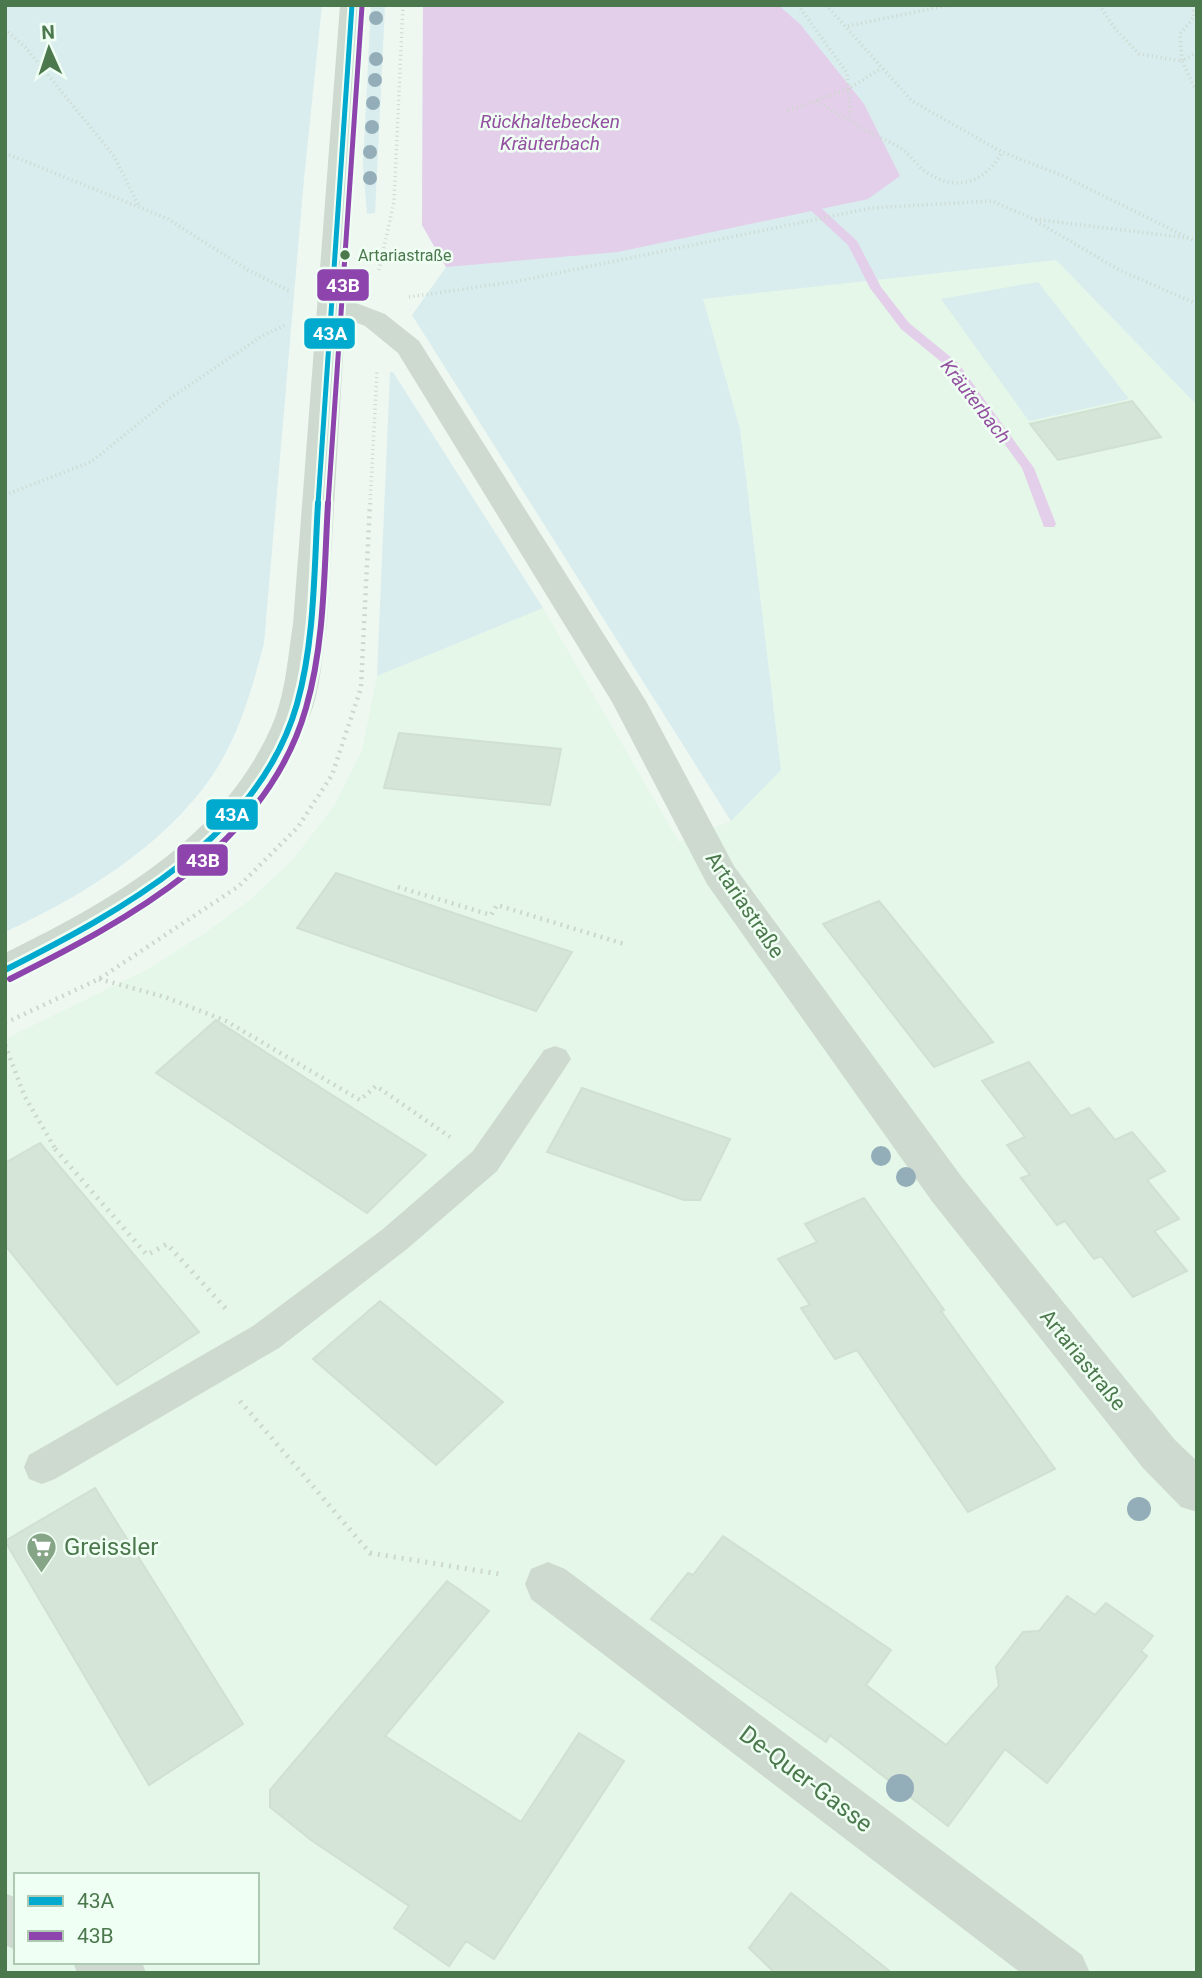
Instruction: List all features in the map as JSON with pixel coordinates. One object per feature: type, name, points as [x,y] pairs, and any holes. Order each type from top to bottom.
[{"type":"street","points":[[5,970],[85,930],[163,881],[234,817],[258,787],[278,752],[300,692],[310,624],[352,5]]},
{"type":"street","name":"Artariastraße","points":[[332,303],[374,309],[409,347],[629,701],[720,874],[946,1188],[1158,1454],[1197,1492]]},
{"type":"street","name":"De-Quer-Gasse","points":[[548,1584],[1064,1973]]},
{"type":"street","points":[[103,1964],[120,1973]]},
{"type":"lane","points":[[41,1467],[256,1342],[394,1239],[485,1161],[555,1059]]},
{"type":"path","points":[[403,5],[394,202],[374,309],[871,208],[992,201],[1033,219],[1119,270],[1197,304]]},
{"type":"path","points":[[798,5],[847,73],[851,121]]},
{"type":"path","points":[[826,5],[880,69],[912,101],[1002,152],[1061,175],[1197,242]]},
{"type":"path","points":[[847,27],[949,5]]},
{"type":"path","points":[[1099,5],[1116,30],[1139,54],[1182,61],[1197,52]]},
{"type":"path","points":[[1194,5],[1194,17],[1180,34],[1182,61],[1197,92]]},
{"type":"path","points":[[5,29],[26,48],[114,156],[140,207]]},
{"type":"path","points":[[788,111],[848,89],[880,69]]},
{"type":"path","points":[[815,101],[851,121],[866,135],[903,150],[927,173],[955,183],[976,183],[986,177],[997,166],[1002,152]]},
{"type":"path","points":[[5,153],[168,219],[247,270],[283,289],[332,303]]},
{"type":"path","points":[[1033,219],[1188,238]]},
{"type":"path","points":[[5,495],[92,462],[169,399],[262,336],[332,303]]},
{"type":"path","points":[[398,887],[491,915],[497,905],[624,944]]},
{"type":"path","points":[[99,979],[165,998],[226,1021],[360,1100],[376,1086],[485,1161]]},
{"type":"path","points":[[5,1045],[25,1097],[56,1150],[147,1255],[167,1244],[256,1342]]},
{"type":"path","points":[[259,1423],[370,1553],[416,1563],[464,1566],[548,1584]]},
{"type":"shaded area","points":[[5,5],[322,5],[304,179],[264,643],[244,712],[230,745],[212,776],[170,825],[145,847],[91,886],[5,932]]},
{"type":"shaded area","points":[[371,5],[385,5],[375,213],[367,214],[363,165]]},
{"type":"shaded area","points":[[423,5],[1197,5],[1197,405],[1056,260],[703,299],[740,429],[781,770],[731,821],[412,315],[446,267],[422,225]]},
{"type":"shaded area","points":[[1056,260],[1197,405],[1197,1973],[5,1973],[5,1039],[146,970],[205,933],[251,899],[294,858],[334,806],[362,750],[377,676],[543,608],[679,842],[731,821],[781,770],[740,429],[703,299]]},
{"type":"shaded area","points":[[1038,282],[1129,399],[1029,421],[941,299]]},
{"type":"shaded area","points":[[390,372],[393,372],[543,608],[377,676]]},
{"type":"water","name":"Rückhaltebecken Kräuterbach","points":[[423,5],[778,5],[800,24],[864,104],[900,176],[868,199],[618,252],[446,267],[422,225]]},
{"type":"building","points":[[1132,401],[1161,437],[1058,460],[1030,424]]},
{"type":"building","points":[[399,733],[561,749],[550,805],[384,788]]},
{"type":"building","points":[[336,873],[572,952],[536,1011],[297,928]]},
{"type":"building","points":[[879,901],[993,1042],[934,1067],[823,924]]},
{"type":"building","points":[[216,1020],[426,1155],[367,1213],[156,1073]]},
{"type":"building","points":[[1029,1062],[1071,1116],[1089,1108],[1115,1140],[1132,1132],[1165,1171],[1147,1180],[1179,1219],[1154,1231],[1187,1271],[1133,1297],[1101,1256],[1094,1259],[1065,1221],[1057,1225],[1021,1178],[1030,1175],[1007,1145],[1025,1137],[982,1081]]},
{"type":"building","points":[[582,1088],[730,1139],[700,1200],[684,1200],[547,1152]]},
{"type":"building","points":[[40,1143],[199,1332],[117,1385],[5,1245],[5,1163]]},
{"type":"building","points":[[864,1198],[944,1310],[941,1311],[1055,1469],[968,1512],[857,1350],[835,1359],[801,1308],[810,1305],[778,1259],[817,1242],[805,1224]]},
{"type":"building","points":[[380,1301],[503,1402],[436,1465],[313,1359]]},
{"type":"building","points":[[95,1488],[243,1724],[149,1785],[5,1541]]},
{"type":"building","points":[[723,1536],[891,1650],[866,1685],[946,1745],[999,1686],[996,1667],[1023,1632],[1039,1631],[1067,1596],[1095,1615],[1106,1603],[1153,1636],[1141,1651],[1147,1656],[1047,1783],[1005,1749],[948,1826],[830,1735],[826,1742],[651,1619],[688,1573],[693,1575]]},
{"type":"building","points":[[447,1581],[489,1611],[385,1736],[521,1822],[579,1733],[624,1761],[494,1959],[466,1941],[449,1966],[394,1928],[409,1906],[311,1840],[270,1807],[270,1790]]},
{"type":"building","points":[[791,1893],[892,1973],[775,1973],[749,1948]]},
{"type":"waterway","name":"Kräuterbach","points":[[821,191],[813,207],[853,243],[876,288],[905,326],[954,366],[1028,468],[1049,524]]},
{"type":"transit line","name":"43A","points":[[5,970],[134,899],[210,839],[242,804],[270,764],[296,708],[310,624],[352,5]]},
{"type":"transit line","name":"43B","points":[[10,979],[55,957],[142,906],[183,877],[221,844],[254,807],[282,765],[303,718],[312,684],[320,625],[362,6]]},
{"type":"place","name":"Artariastraße","points":[[345,255]]},
{"type":"place","name":"Greissler","points":[[41,1574]]}]
